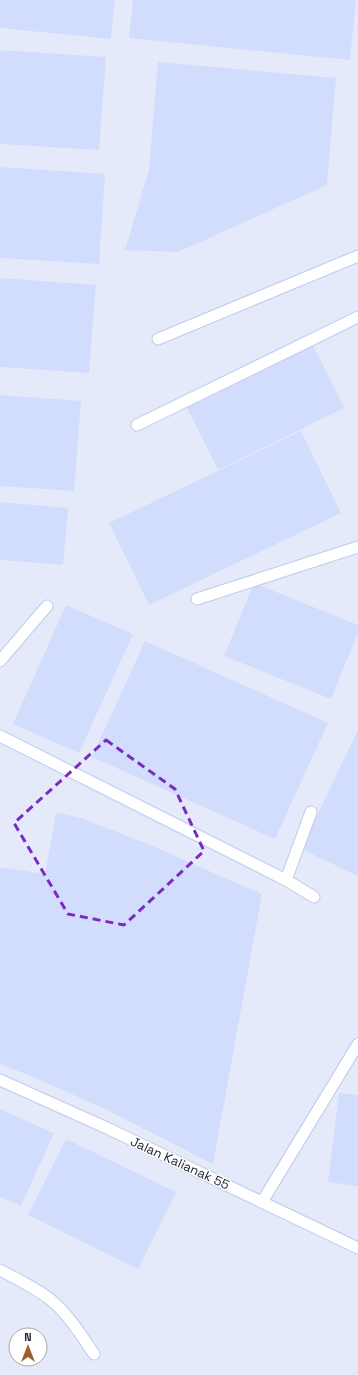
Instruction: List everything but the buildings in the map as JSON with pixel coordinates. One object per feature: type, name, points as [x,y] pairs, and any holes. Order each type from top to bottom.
[{"type":"lane","points":[[158,338],[358,256]]},
{"type":"lane","points":[[137,425],[358,317]]},
{"type":"lane","points":[[197,599],[358,547]]},
{"type":"lane","points":[[0,661],[47,606]]},
{"type":"lane","points":[[0,736],[286,880],[314,897]]},
{"type":"lane","points":[[286,880],[311,812]]},
{"type":"lane","points":[[262,1202],[358,1044]]},
{"type":"lane","name":"Jalan Kalianak 55","points":[[0,1080],[109,1129],[358,1248]]},
{"type":"lane","points":[[0,1270],[38,1291],[52,1301],[66,1315],[94,1354]]},
{"type":"highlighted area","points":[[106,740],[175,789],[204,851],[124,925],[68,914],[14,823]]},
{"type":"shaded area","points":[[0,0],[358,0],[358,1375],[0,1375]]}]
